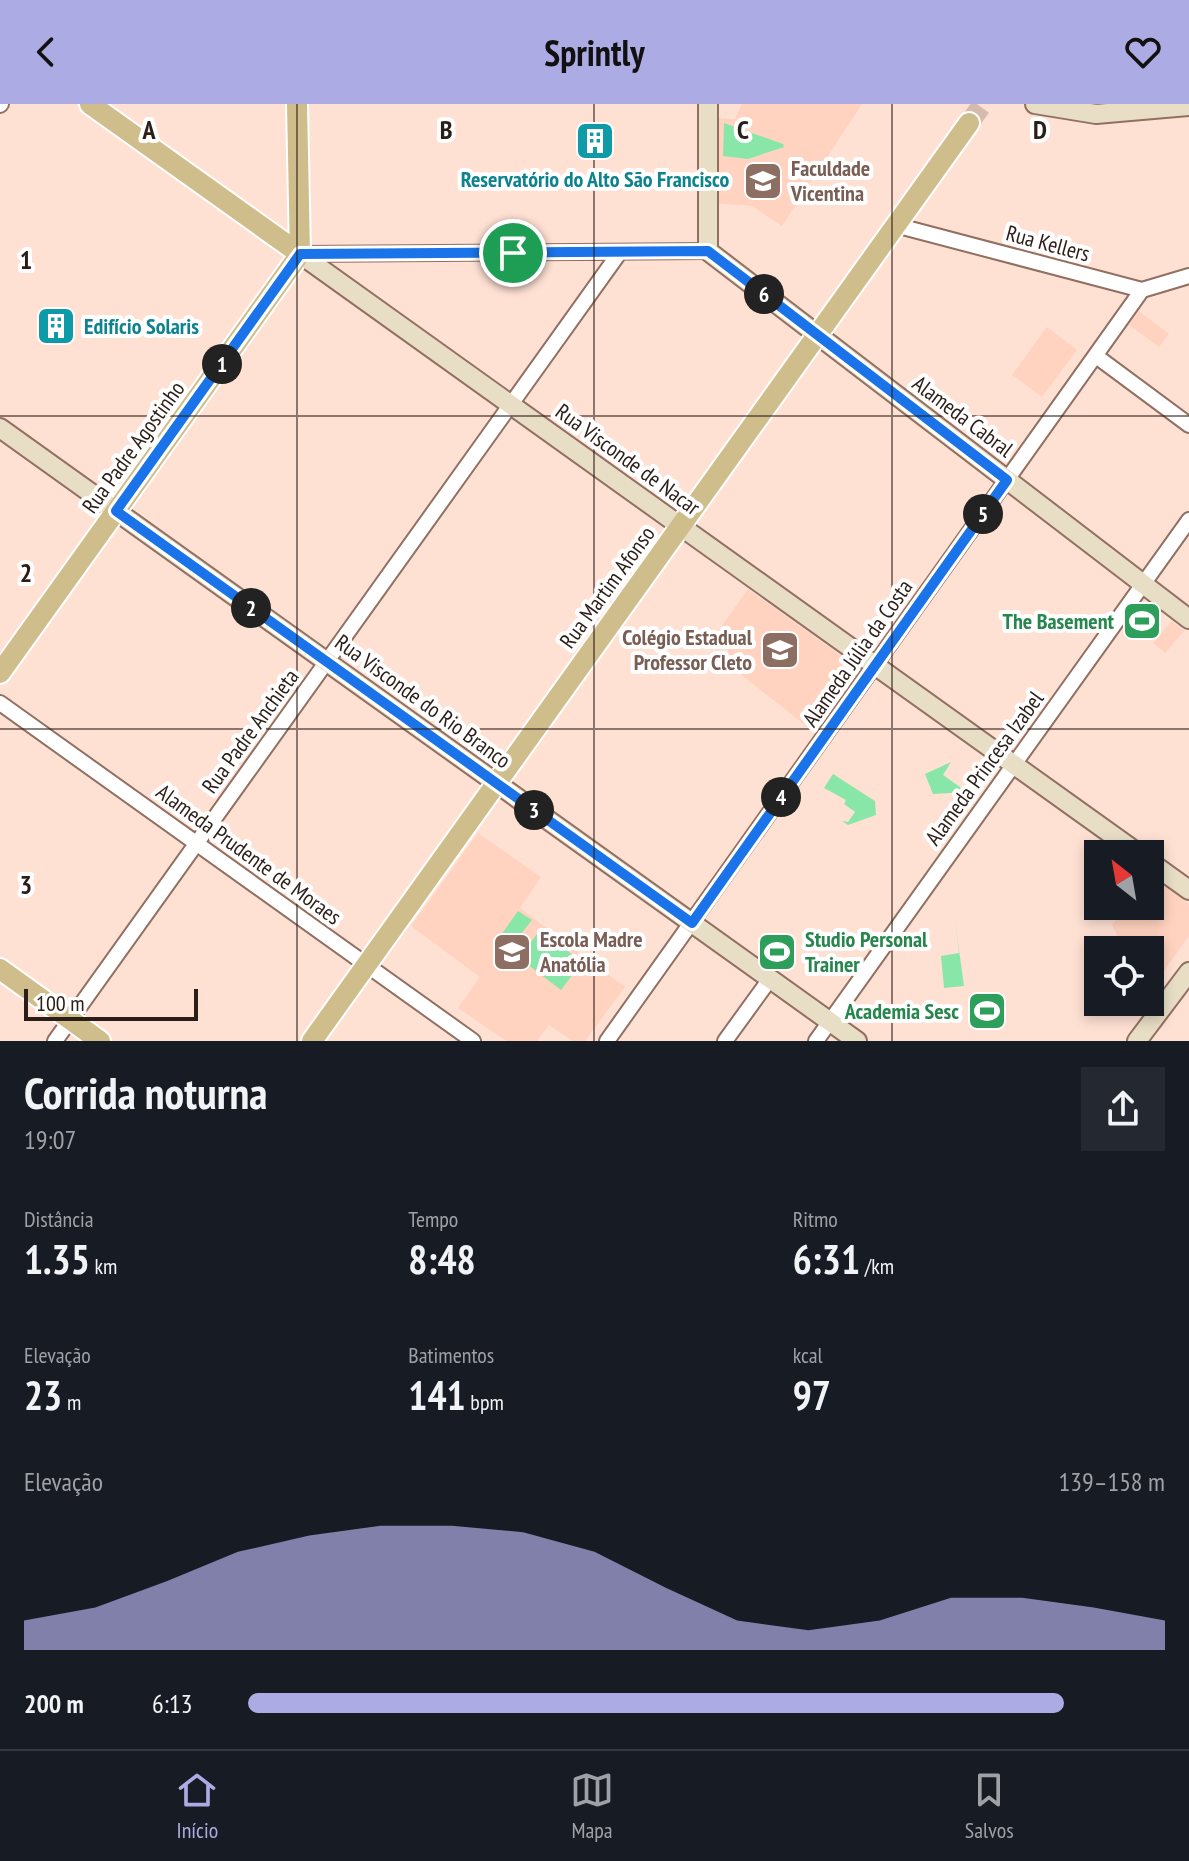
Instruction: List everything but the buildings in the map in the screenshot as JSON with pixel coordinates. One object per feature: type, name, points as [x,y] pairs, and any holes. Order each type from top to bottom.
[{"type":"main road","name":"Rua Visconde de Nacar","points":[[90,104],[300,254]]},
{"type":"main road","points":[[297,104],[300,254]]},
{"type":"main road","name":"Rua Martim Afonso","points":[[312,1041],[969,123]]},
{"type":"main road","name":"Rua Padre Agostinho","points":[[0,673],[300,254]]},
{"type":"main road","points":[[0,969],[100,1041]]},
{"type":"street","points":[[300,254],[708,251],[708,104]]},
{"type":"street","points":[[1035,104],[1096,114],[1180,106]]},
{"type":"street","name":"Rua Kellers","points":[[895,225],[1142,290]]},
{"type":"street","name":"Alameda Cabral","points":[[708,251],[1189,619]]},
{"type":"street","name":"Rua Padre Anchieta","points":[[55,1041],[620,252]]},
{"type":"street","name":"Rua Visconde de Nacar","points":[[300,254],[1119,840]]},
{"type":"street","points":[[1142,290],[1189,276]]},
{"type":"street","name":"Alameda Júlia da Costa","points":[[607,1041],[1142,290]]},
{"type":"street","points":[[1096,356],[1189,425]]},
{"type":"street","name":"Rua Visconde do Rio Branco","points":[[0,428],[857,1041]]},
{"type":"street","name":"Alameda Princesa Izabel","points":[[816,1041],[1189,520]]},
{"type":"street","name":"Alameda Prudente de Moraes","points":[[0,703],[473,1041]]},
{"type":"street","points":[[1164,872],[1189,890]]},
{"type":"street","points":[[1137,1041],[1189,972]]},
{"type":"street","points":[[725,1041],[770,979]]},
{"type":"shaded area","name":"Faculdade Vicentina","points":[[742,104],[862,104],[782,226],[752,206],[712,203],[714,118],[735,119]]},
{"type":"shaded area","points":[[1139,311],[1169,334],[1159,347],[1129,325]]},
{"type":"shaded area","points":[[1047,327],[1077,350],[1042,397],[1012,375]]},
{"type":"shaded area","name":"Colégio Estadual Professor Cleto","points":[[748,589],[850,662],[851,667],[809,728],[721,659],[734,641],[719,630]]},
{"type":"shaded area","points":[[1172,621],[1184,631],[1165,653],[1153,643]]},
{"type":"shaded area","name":"Escola Madre Anatólia","points":[[478,833],[541,877],[520,908],[625,987],[585,1041],[572,1041],[549,1025],[537,1041],[506,1041],[458,1008],[480,977],[411,926]]},
{"type":"shaded area","points":[[1164,886],[1189,904],[1189,936],[1164,971],[1164,936],[1118,936],[1112,925],[1116,920],[1164,920]]},
{"type":"green space","points":[[724,123],[783,144],[784,147],[748,159],[723,156]]},
{"type":"green space","points":[[951,762],[943,775],[967,792],[933,794],[925,774]]},
{"type":"green space","points":[[833,774],[875,801],[876,815],[848,825],[842,821],[848,822],[855,812],[844,804],[846,800],[824,788]]},
{"type":"green space","points":[[518,911],[532,920],[513,944],[501,935]]},
{"type":"green space","points":[[955,921],[964,986],[944,988],[941,956],[959,953]]},
{"type":"green space","points":[[540,930],[582,962],[561,990],[519,958]]},
{"type":"tunnel","points":[[969,123],[983,104]]},
{"type":"place","name":"Reservatório do Alto São Francisco","points":[[595,141]]},
{"type":"place","name":"Faculdade Vicentina","points":[[763,181]]},
{"type":"place","name":"Edifício Solaris","points":[[56,326]]},
{"type":"place","name":"The Basement","points":[[1142,621]]},
{"type":"place","name":"Colégio Estadual Professor Cleto","points":[[780,650]]},
{"type":"place","name":"Escola Madre Anatólia","points":[[512,952]]},
{"type":"place","name":"Studio Personal Trainer","points":[[777,952]]},
{"type":"place","name":"Academia Sesc","points":[[987,1011]]},
{"type":"route","points":[[708,251],[1007,480],[692,923],[116,511],[300,254],[513,253],[708,251]]}]
